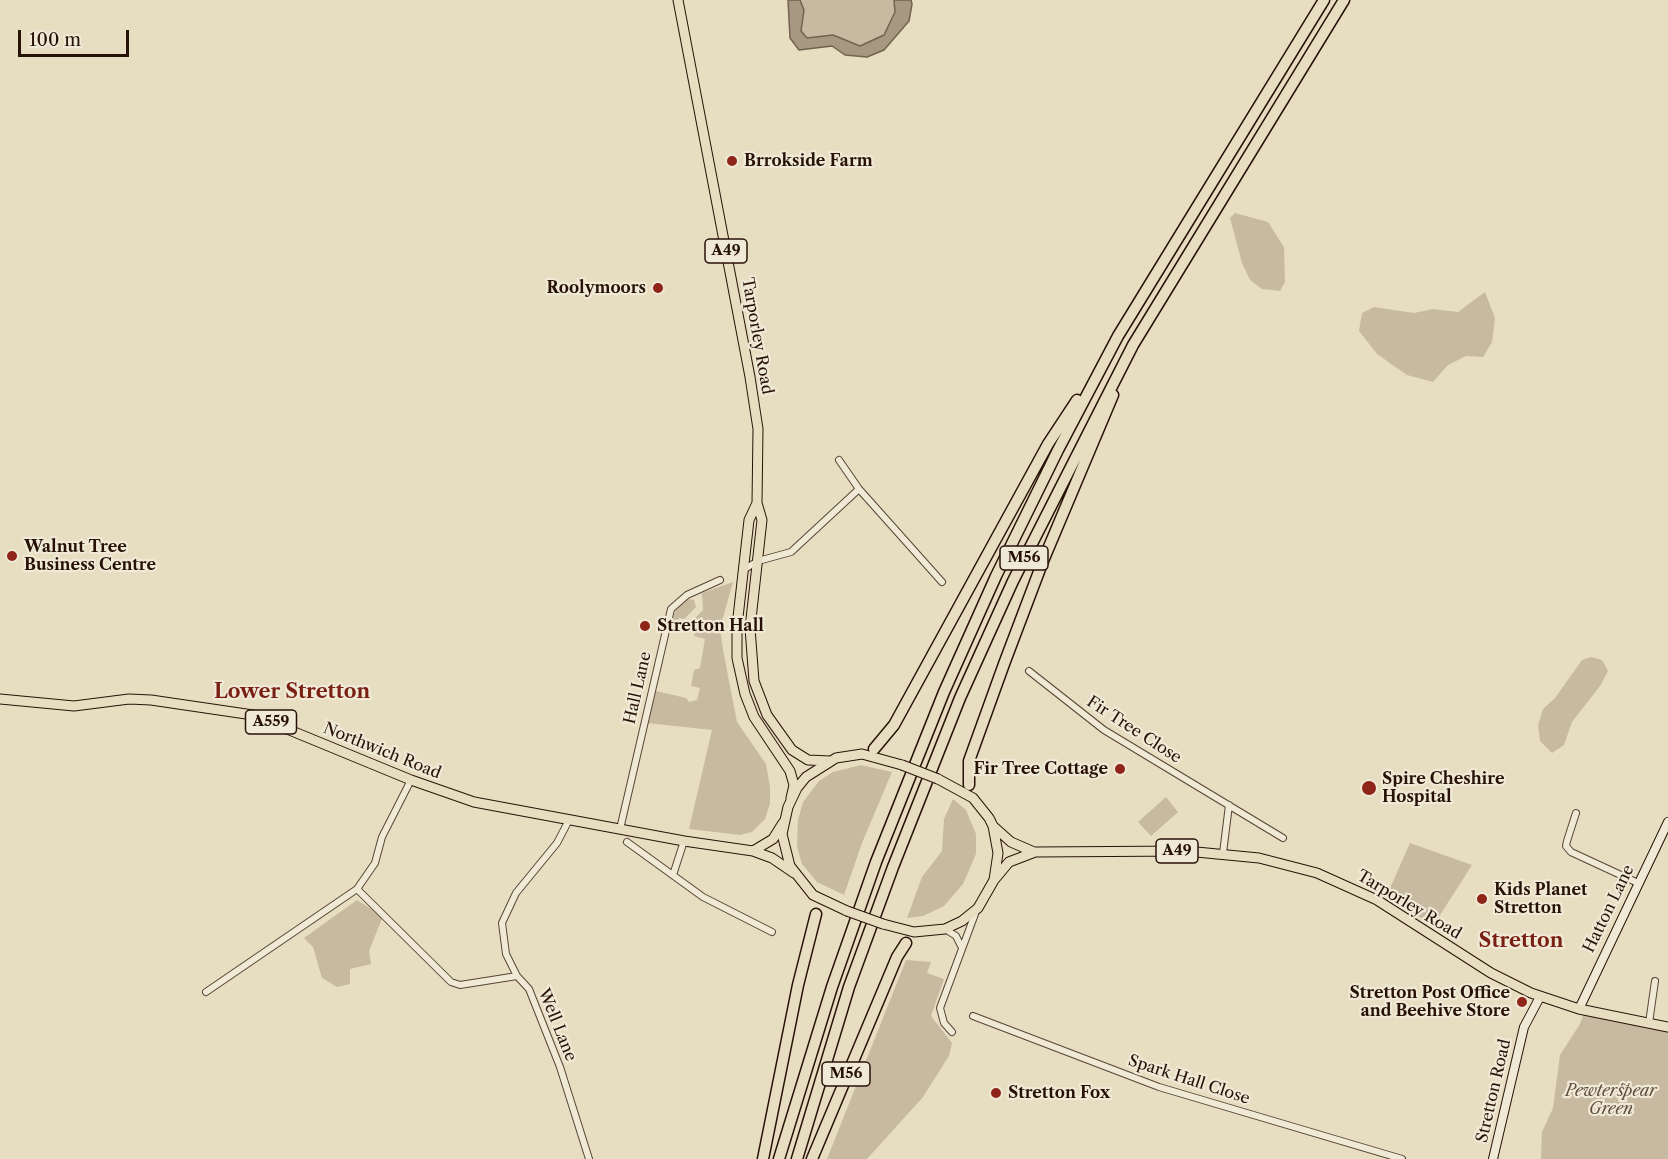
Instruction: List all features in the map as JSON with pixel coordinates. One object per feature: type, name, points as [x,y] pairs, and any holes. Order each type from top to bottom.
[{"type":"highway","name":"M56","points":[[874,749],[894,725],[1048,444],[1118,336],[1324,0]]},
{"type":"highway","name":"M56","points":[[797,1159],[849,987],[922,790],[1013,581],[1093,419],[1133,345],[1344,0]]},
{"type":"highway","name":"M56","points":[[779,1159],[832,987],[907,782],[963,649],[1015,537],[1118,336]]},
{"type":"highway","name":"M56","points":[[969,785],[969,761],[1008,654],[1043,561],[1133,345]]},
{"type":"highway","points":[[763,1159],[798,985],[816,914]]},
{"type":"highway","name":"M56","points":[[812,1159],[897,957],[906,943]]},
{"type":"main road","name":"Tarporley Road","points":[[678,0],[758,429],[757,503],[762,520],[750,646],[758,692],[767,715],[792,750],[808,759],[830,761]]},
{"type":"main road","name":"Tarporley Road","points":[[757,503],[749,520],[743,570],[737,626],[739,670],[754,717],[790,771],[794,785],[791,798]]},
{"type":"main road","name":"Northwich Road","points":[[0,699],[74,706],[129,699],[151,700],[253,715],[411,780],[481,804],[684,841],[753,851],[772,858],[794,873]]},
{"type":"main road","points":[[753,851],[773,839],[783,823],[791,798],[806,777],[830,761],[874,749]]},
{"type":"main road","points":[[862,754],[902,765],[973,798]]},
{"type":"main road","points":[[783,823],[785,853],[794,873],[813,895],[847,911],[903,931],[926,932],[945,929],[962,921],[978,908],[994,880],[998,852],[993,826],[973,798],[969,785]]},
{"type":"main road","name":"Hatton Lane","points":[[1578,1009],[1668,822]]},
{"type":"main road","name":"Tarporley Road","points":[[993,826],[1011,842],[1035,852]]},
{"type":"main road","name":"Tarporley Road","points":[[994,880],[1009,862],[1035,852],[1223,853],[1287,864],[1346,885],[1387,906],[1491,973],[1540,997],[1578,1009]]},
{"type":"main road","points":[[813,895],[816,914]]},
{"type":"main road","points":[[906,943],[926,932]]},
{"type":"main road","name":"Stretton Road","points":[[1493,1159],[1524,1027],[1540,997]]},
{"type":"main road","name":"A49","points":[[1578,1009],[1668,1027]]},
{"type":"street","points":[[839,460],[859,489],[942,582]]},
{"type":"street","points":[[743,570],[758,561],[778,557],[797,547],[859,489]]},
{"type":"street","name":"Hall Lane","points":[[620,829],[670,609],[687,595],[720,580]]},
{"type":"street","name":"Fir Tree Close","points":[[1029,670],[1104,730],[1283,838]]},
{"type":"street","points":[[206,992],[357,889],[375,864],[382,837],[411,780]]},
{"type":"street","points":[[1223,853],[1229,805]]},
{"type":"street","points":[[1576,813],[1566,846],[1571,852],[1638,883]]},
{"type":"street","name":"Well Lane","points":[[569,820],[564,833],[516,893],[502,922],[506,954],[517,976],[529,989],[560,1067],[589,1159]]},
{"type":"street","points":[[673,875],[679,864],[684,841]]},
{"type":"street","points":[[627,842],[703,897],[772,932]]},
{"type":"street","points":[[357,889],[452,982],[460,985],[517,976]]},
{"type":"street","points":[[952,1032],[941,1018],[940,1008],[961,946],[978,908]]},
{"type":"street","points":[[945,929],[956,936],[961,946]]},
{"type":"street","points":[[1649,1023],[1655,981]]},
{"type":"street","name":"Spark Hall Close","points":[[973,1016],[1159,1087],[1402,1159]]},
{"type":"green space","points":[[800,0],[894,0],[895,12],[884,35],[860,46],[833,35],[807,39],[801,31],[804,10]]},
{"type":"green space","points":[[1235,213],[1268,222],[1284,247],[1285,282],[1280,291],[1262,289],[1250,280],[1242,263],[1230,218]]},
{"type":"green space","points":[[1485,292],[1495,318],[1492,342],[1483,357],[1466,356],[1448,365],[1433,382],[1407,375],[1377,354],[1359,331],[1362,313],[1374,307],[1414,313],[1433,309],[1458,312]]},
{"type":"green space","points":[[733,582],[720,628],[723,650],[737,722],[766,764],[770,787],[770,804],[765,819],[752,832],[740,835],[689,829],[712,730],[647,723],[656,691],[686,698],[689,702],[697,700],[700,688],[691,686],[694,670],[700,668],[705,639],[694,636],[697,622],[692,621],[703,610],[702,593]]},
{"type":"green space","points":[[688,599],[694,600],[696,607],[684,619],[679,618],[676,632],[669,631],[676,609]]},
{"type":"green space","points":[[1591,657],[1602,660],[1608,671],[1600,686],[1572,722],[1564,745],[1552,753],[1540,741],[1538,725],[1543,709],[1555,698],[1582,660]]},
{"type":"green space","points":[[861,765],[892,772],[862,843],[844,895],[817,882],[802,864],[797,847],[798,820],[803,802],[819,781],[833,772]]},
{"type":"green space","points":[[1166,797],[1178,812],[1151,836],[1138,822]]},
{"type":"green space","points":[[953,799],[966,810],[976,834],[976,854],[963,884],[944,906],[923,916],[907,918],[922,877],[942,851],[944,819]]},
{"type":"green space","points":[[1410,843],[1472,865],[1433,926],[1387,895]]},
{"type":"green space","points":[[357,900],[383,916],[369,951],[371,964],[350,969],[350,984],[337,987],[322,978],[313,947],[304,938]]},
{"type":"green space","points":[[906,960],[931,962],[927,973],[944,979],[931,1016],[952,1043],[949,1056],[923,1097],[867,1159],[827,1159]]},
{"type":"green space","name":"Pewterspear Green","points":[[1585,1010],[1668,1027],[1668,1159],[1541,1159],[1542,1132],[1553,1108],[1560,1055],[1580,1024]]},
{"type":"shaded area","points":[[788,0],[800,0],[804,10],[801,31],[807,38],[833,35],[860,46],[884,35],[895,12],[894,0],[911,0],[912,4],[909,21],[884,50],[867,57],[845,55],[832,46],[799,50],[790,38]]},
{"type":"place","name":"Brrokside Farm","points":[[732,161]]},
{"type":"place","name":"Roolymoors","points":[[658,288]]},
{"type":"place","name":"Walnut Tree Business Centre","points":[[12,556]]},
{"type":"place","name":"Stretton Hall","points":[[645,626]]},
{"type":"place","name":"Fir Tree Cottage","points":[[1120,769]]},
{"type":"place","name":"Spire Cheshire Hospital","points":[[1369,788]]},
{"type":"place","name":"Kids Planet Stretton","points":[[1482,899]]},
{"type":"place","name":"Stretton Post Office and Beehive Store","points":[[1522,1002]]},
{"type":"place","name":"Stretton Fox","points":[[996,1093]]},
{"type":"district","name":"Lower Stretton","points":[[292,692]]},
{"type":"district","name":"Stretton","points":[[1521,941]]}]
